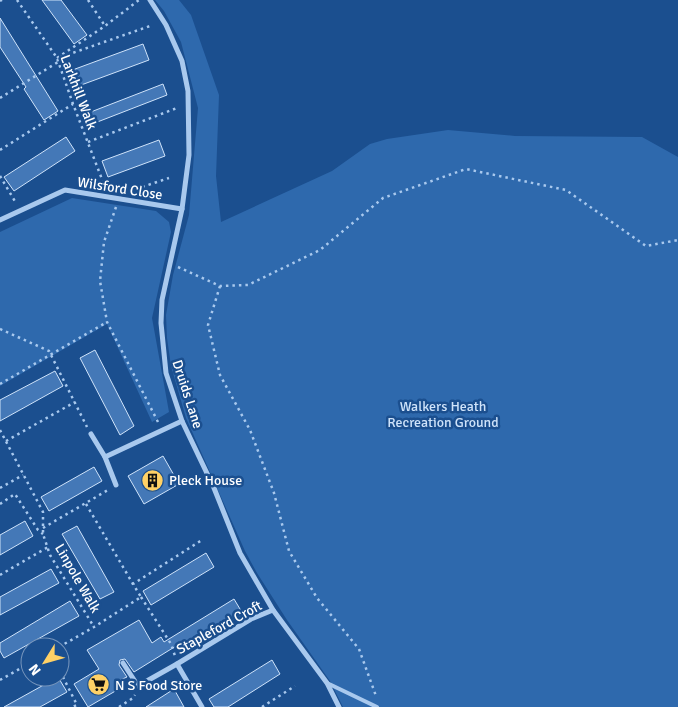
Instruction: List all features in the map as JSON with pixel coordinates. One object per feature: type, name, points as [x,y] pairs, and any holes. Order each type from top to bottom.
[{"type":"street","name":"Druids Lane","points":[[150,0],[166,25],[182,61],[188,91],[189,155],[182,209],[162,300],[161,323],[166,373],[182,422],[214,488],[240,553],[273,610],[327,683],[339,707]]},
{"type":"street","name":"Wilsford Close","points":[[0,220],[65,190],[182,209]]},
{"type":"street","points":[[105,457],[182,422]]},
{"type":"street","points":[[91,434],[105,457],[116,485]]},
{"type":"street","name":"Stapleford Croft","points":[[138,686],[251,619],[273,610]]},
{"type":"street","points":[[123,663],[138,686]]},
{"type":"street","name":"Stapleford Croft","points":[[177,664],[202,707]]},
{"type":"lane","points":[[327,683],[377,707]]},
{"type":"path","name":"Larkhill Walk","points":[[17,0],[58,60],[109,197]]},
{"type":"path","points":[[88,0],[105,26]]},
{"type":"path","points":[[0,98],[58,60],[139,0]]},
{"type":"path","points":[[58,60],[150,26]]},
{"type":"path","points":[[0,150],[73,104]]},
{"type":"path","points":[[88,142],[177,108]]},
{"type":"path","points":[[171,264],[220,286],[248,285],[320,250],[383,198],[466,169],[566,190],[646,246],[678,240]]},
{"type":"path","points":[[0,176],[21,211]]},
{"type":"path","points":[[129,191],[169,178]]},
{"type":"path","points":[[105,187],[113,189]]},
{"type":"path","points":[[118,199],[104,242],[100,281],[107,322],[162,431]]},
{"type":"path","points":[[220,286],[208,325],[220,375],[250,430],[257,448],[274,493],[288,551],[318,598],[359,649],[377,699]]},
{"type":"path","points":[[0,384],[107,322]]},
{"type":"path","points":[[0,329],[49,351],[91,434]]},
{"type":"path","points":[[6,441],[75,402]]},
{"type":"path","name":"Linpole Walk","points":[[0,430],[43,512],[43,534],[50,555],[94,627]]},
{"type":"path","points":[[0,488],[23,475]]},
{"type":"path","points":[[43,528],[116,485]]},
{"type":"path","points":[[0,504],[16,494],[38,530],[43,534]]},
{"type":"path","points":[[86,504],[140,597],[171,644],[177,664]]},
{"type":"path","points":[[133,584],[202,540]]},
{"type":"path","points":[[0,575],[48,547]]},
{"type":"path","points":[[70,641],[140,597]]},
{"type":"path","points":[[0,680],[20,669]]},
{"type":"path","points":[[120,707],[133,698],[138,686]]},
{"type":"path","points":[[262,707],[295,686]]},
{"type":"path","points":[[68,687],[77,704],[72,707]]},
{"type":"green space","name":"Walkers Heath Recreation Ground","points":[[155,0],[179,0],[191,15],[219,95],[216,176],[221,222],[332,171],[370,144],[387,139],[448,130],[515,136],[642,137],[678,157],[678,707],[343,707],[330,681],[287,620],[245,551],[186,418],[171,366],[166,315],[173,275],[189,215],[198,108],[181,42],[164,11]]},
{"type":"green space","points":[[72,198],[156,211],[169,222],[171,232],[152,318],[169,412],[152,422],[107,324],[0,386],[0,232]]},
{"type":"building","points":[[42,0],[61,0],[87,35],[74,44]]},
{"type":"building","points":[[0,18],[58,111],[44,120],[24,89],[26,87],[0,47]]},
{"type":"building","points":[[143,44],[149,60],[73,88],[67,72]]},
{"type":"building","points":[[163,84],[167,95],[87,126],[83,115]]},
{"type":"building","points":[[66,137],[75,151],[14,191],[4,177]]},
{"type":"building","points":[[159,140],[165,156],[108,177],[102,161]]},
{"type":"building","points":[[95,350],[134,426],[120,435],[80,358]]},
{"type":"building","points":[[55,371],[63,386],[0,421],[0,400]]},
{"type":"building","name":"Pleck House","points":[[163,456],[179,484],[144,504],[128,476]]},
{"type":"building","points":[[94,467],[102,481],[49,511],[41,497]]},
{"type":"building","points":[[25,521],[33,536],[0,555],[0,535]]},
{"type":"building","points":[[77,526],[114,592],[100,599],[62,534]]},
{"type":"building","points":[[206,553],[214,567],[151,605],[143,591]]},
{"type":"building","points":[[51,569],[59,583],[0,615],[0,597]]},
{"type":"building","points":[[234,599],[243,614],[180,652],[176,646],[134,672],[125,659],[120,660],[119,665],[127,677],[120,680],[124,686],[88,707],[74,684],[99,669],[87,650],[139,620],[152,643],[161,637],[164,642]]},
{"type":"building","points":[[70,601],[79,616],[42,637],[20,637],[20,649],[4,658],[0,651],[0,643]]},
{"type":"building","points":[[272,660],[280,674],[228,707],[214,707],[209,699]]},
{"type":"building","points":[[40,687],[64,687],[67,692],[40,707],[4,707]]},
{"type":"building","points":[[174,689],[184,707],[146,707]]},
{"type":"place","name":"Pleck House","points":[[153,480]]},
{"type":"place","name":"N S Food Store","points":[[99,685]]}]
